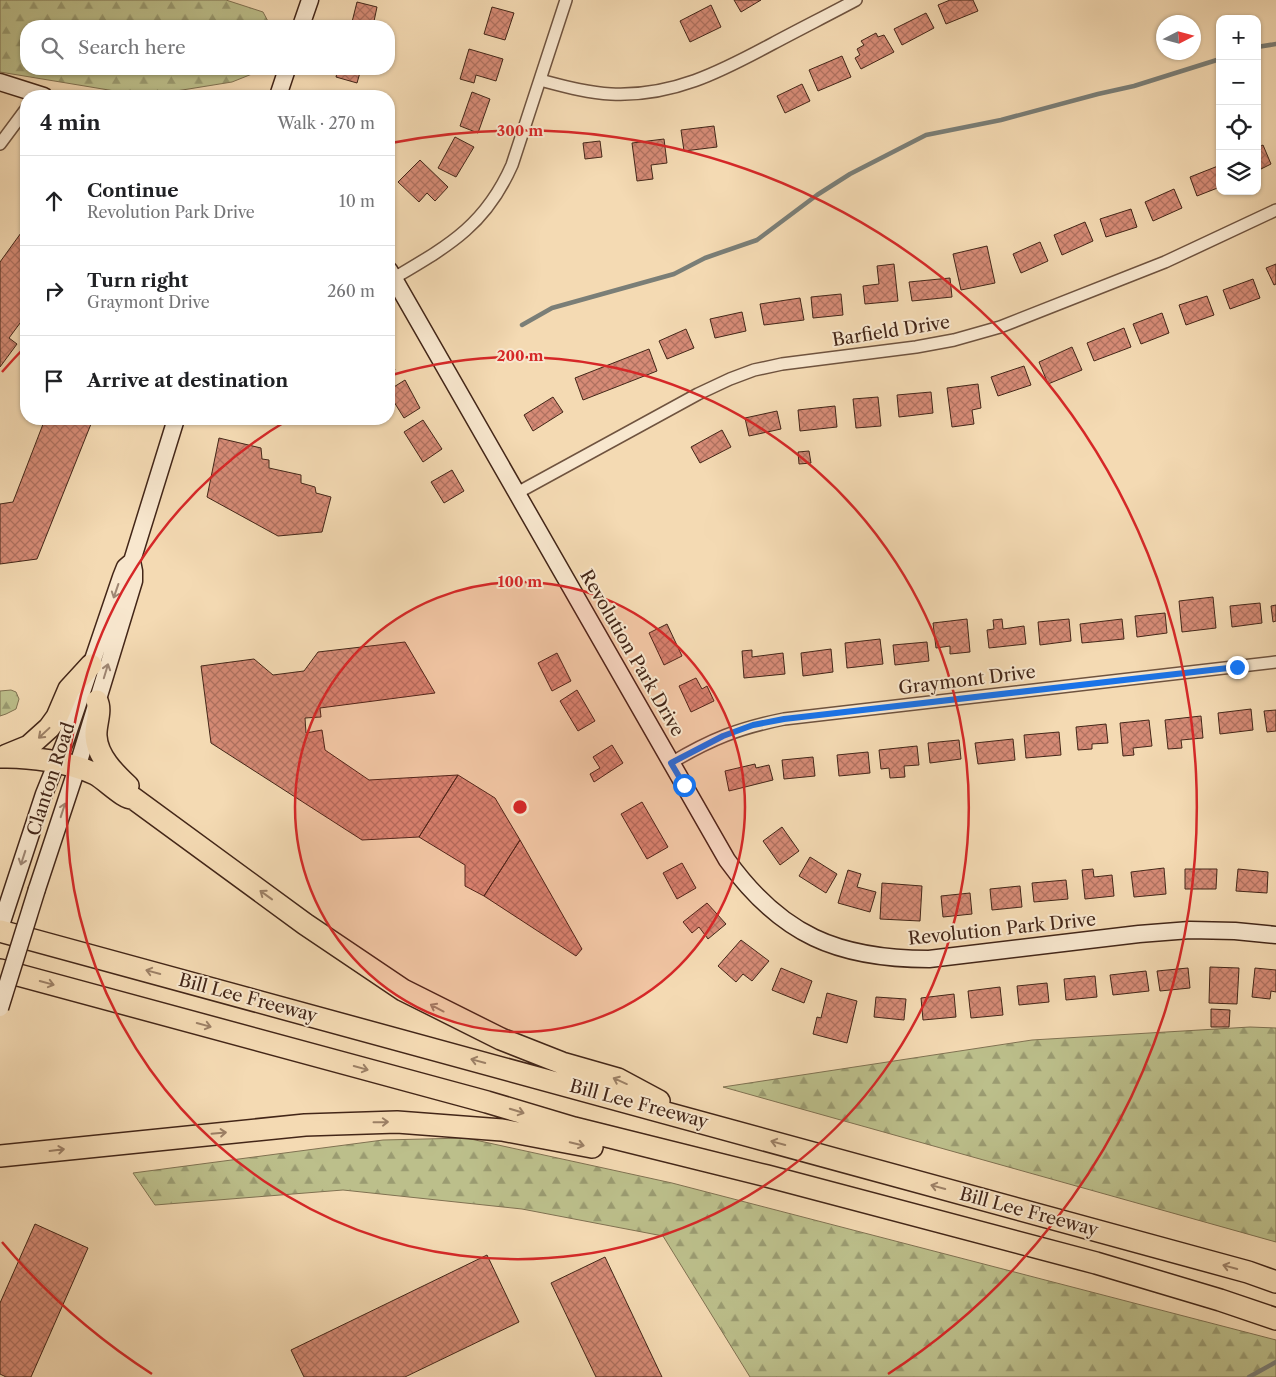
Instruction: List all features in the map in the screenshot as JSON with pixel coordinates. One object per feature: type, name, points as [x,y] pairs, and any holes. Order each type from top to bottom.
[{"type":"highway","points":[[1,757],[18,752],[29,746],[49,728],[57,717],[69,689],[91,665]]},
{"type":"highway","points":[[97,700],[99,711],[96,734],[99,748],[108,765],[133,791],[133,798]]},
{"type":"highway","points":[[1,757],[28,757],[67,765],[97,775],[127,798],[133,798],[305,924],[403,990],[501,1039],[562,1063],[618,1079],[694,1120]]},
{"type":"highway","name":"Bill Lee Freeway","points":[[0,930],[1238,1269],[1276,1282]]},
{"type":"highway","name":"Bill Lee Freeway","points":[[0,970],[487,1102],[574,1128],[767,1176],[1096,1263],[1220,1300],[1276,1319]]},
{"type":"highway","points":[[3,1156],[305,1125],[397,1122],[502,1130],[567,1142],[626,1156],[767,1176]]},
{"type":"street","points":[[303,20],[310,0]]},
{"type":"street","points":[[395,272],[441,250],[462,235],[491,203],[512,165],[566,0]]},
{"type":"street","points":[[540,80],[610,94],[640,94],[671,89],[700,80],[736,64],[856,0]]},
{"type":"street","points":[[280,90],[285,75]]},
{"type":"street","points":[[0,82],[22,90]]},
{"type":"street","points":[[0,144],[20,117]]},
{"type":"street","name":"Barfield Drive","points":[[518,493],[698,394],[730,379],[782,364],[954,340],[1000,327],[1165,262],[1276,210]]},
{"type":"street","name":"Revolution Park Drive","points":[[395,281],[727,860],[753,893],[775,914],[800,931],[828,944],[856,953],[899,959],[929,959],[1139,934],[1190,930],[1235,931],[1276,935]]},
{"type":"street","name":"Clanton Road","points":[[0,930],[44,794],[67,765],[97,700],[134,581],[132,560],[174,425]]},
{"type":"street","name":"Clanton Road","points":[[0,1008],[37,889],[91,665],[121,577],[125,567],[132,560]]},
{"type":"street","name":"Graymont Drive","points":[[671,763],[723,736],[753,725],[784,719],[1276,662]]},
{"type":"green space","points":[[0,0],[226,0],[263,12],[267,20],[20,20],[20,75],[250,75],[232,82],[182,90],[109,90],[0,72]]},
{"type":"green space","points":[[11,690],[16,692],[19,699],[16,709],[0,716],[0,691]]},
{"type":"green space","points":[[1250,1027],[1276,1028],[1276,1242],[723,1087],[1032,1040]]},
{"type":"green space","points":[[466,1138],[672,1183],[1276,1340],[1276,1377],[750,1377],[663,1236],[522,1209],[343,1190],[155,1205],[133,1173],[383,1140]]},
{"type":"building","points":[[734,0],[761,0],[741,12]]},
{"type":"building","points":[[950,0],[973,0],[978,11],[946,24],[938,5]]},
{"type":"building","points":[[357,2],[377,7],[374,20],[352,20]]},
{"type":"building","points":[[711,5],[721,27],[690,42],[680,21]]},
{"type":"building","points":[[492,7],[514,13],[505,40],[484,34]]},
{"type":"building","points":[[926,13],[934,28],[902,45],[894,29]]},
{"type":"building","points":[[876,33],[878,37],[884,35],[894,52],[861,69],[855,58],[860,55],[857,49],[864,45],[861,41]]},
{"type":"building","points":[[469,49],[503,59],[496,81],[476,75],[474,83],[460,79]]},
{"type":"building","points":[[842,56],[851,77],[818,91],[809,70]]},
{"type":"building","points":[[336,75],[359,75],[357,83],[336,77]]},
{"type":"building","points":[[802,84],[810,101],[785,113],[777,96]]},
{"type":"building","points":[[472,92],[490,99],[478,133],[460,126]]},
{"type":"building","points":[[714,126],[717,147],[684,151],[681,130]]},
{"type":"building","points":[[455,137],[474,147],[456,177],[438,168]]},
{"type":"building","points":[[664,139],[667,163],[651,165],[653,179],[637,181],[632,143]]},
{"type":"building","points":[[600,141],[602,157],[585,159],[583,143]]},
{"type":"building","points":[[1263,145],[1271,164],[1261,169],[1261,150]]},
{"type":"building","points":[[420,160],[448,187],[435,201],[427,193],[419,202],[398,182]]},
{"type":"building","points":[[1216,167],[1216,189],[1197,196],[1190,177]]},
{"type":"building","points":[[1174,189],[1182,208],[1153,221],[1145,202]]},
{"type":"building","points":[[1131,209],[1137,227],[1106,237],[1100,219]]},
{"type":"building","points":[[1085,222],[1093,241],[1062,255],[1054,235]]},
{"type":"building","points":[[20,234],[20,323],[9,338],[17,344],[0,367],[0,262]]},
{"type":"building","points":[[1040,242],[1048,261],[1021,273],[1013,254]]},
{"type":"building","points":[[987,246],[995,283],[961,290],[953,254]]},
{"type":"building","points":[[894,264],[898,301],[865,304],[863,286],[879,284],[877,266]]},
{"type":"building","points":[[1276,264],[1276,284],[1274,285],[1266,268]]},
{"type":"building","points":[[950,278],[952,297],[912,301],[909,282]]},
{"type":"building","points":[[1253,279],[1260,298],[1230,309],[1223,290]]},
{"type":"building","points":[[841,294],[843,315],[813,318],[811,297]]},
{"type":"building","points":[[1207,296],[1214,315],[1186,325],[1179,305]]},
{"type":"building","points":[[800,298],[804,320],[764,325],[760,304]]},
{"type":"building","points":[[742,312],[746,331],[715,338],[710,319]]},
{"type":"building","points":[[1162,313],[1169,333],[1141,344],[1133,324]]},
{"type":"building","points":[[1124,328],[1131,347],[1094,361],[1087,343]]},
{"type":"building","points":[[686,329],[694,348],[667,359],[659,341]]},
{"type":"building","points":[[1072,347],[1082,370],[1048,384],[1039,362]]},
{"type":"building","points":[[649,349],[657,371],[583,400],[575,378]]},
{"type":"building","points":[[1024,366],[1031,385],[998,396],[991,377]]},
{"type":"building","points":[[405,380],[420,408],[404,418],[395,404],[395,386]]},
{"type":"building","points":[[978,384],[981,408],[972,410],[974,424],[952,427],[947,388]]},
{"type":"building","points":[[931,392],[933,413],[899,417],[897,395]]},
{"type":"building","points":[[553,397],[563,412],[533,431],[524,415]]},
{"type":"building","points":[[878,397],[881,426],[856,428],[853,399]]},
{"type":"building","points":[[835,406],[837,427],[800,431],[798,410]]},
{"type":"building","points":[[777,411],[781,429],[749,436],[745,418]]},
{"type":"building","points":[[423,420],[442,449],[423,462],[404,432]]},
{"type":"building","points":[[43,425],[91,425],[37,559],[0,564],[0,504],[13,502]]},
{"type":"building","points":[[722,430],[731,447],[700,463],[691,447]]},
{"type":"building","points":[[219,438],[261,448],[262,459],[269,460],[269,468],[301,475],[301,483],[315,487],[316,493],[331,497],[322,532],[278,536],[207,497]]},
{"type":"building","points":[[809,451],[811,463],[799,464],[798,452]]},
{"type":"building","points":[[452,470],[464,491],[444,503],[431,482]]},
{"type":"building","points":[[1213,597],[1216,628],[1182,632],[1179,601]]},
{"type":"building","points":[[1260,603],[1262,623],[1232,627],[1230,606]]},
{"type":"building","points":[[1276,605],[1276,621],[1273,622],[1271,606]]},
{"type":"building","points":[[1165,613],[1167,633],[1137,637],[1135,616]]},
{"type":"building","points":[[967,619],[970,652],[950,654],[950,646],[936,648],[933,623]]},
{"type":"building","points":[[1002,619],[1003,629],[1024,626],[1026,644],[989,648],[987,630],[994,629],[993,620]]},
{"type":"building","points":[[1069,619],[1071,641],[1040,645],[1038,622]]},
{"type":"building","points":[[1122,619],[1124,639],[1082,643],[1080,624]]},
{"type":"building","points":[[667,624],[682,656],[664,665],[649,633]]},
{"type":"building","points":[[880,639],[883,664],[847,668],[845,643]]},
{"type":"building","points":[[405,642],[435,693],[320,708],[321,717],[305,718],[306,733],[322,730],[325,750],[369,780],[458,775],[419,837],[362,840],[211,743],[201,666],[254,659],[273,675],[304,671],[318,652]]},
{"type":"building","points":[[927,642],[929,661],[895,665],[893,645]]},
{"type":"building","points":[[831,649],[833,672],[803,676],[801,653]]},
{"type":"building","points":[[752,650],[752,657],[783,653],[785,674],[744,678],[742,651]]},
{"type":"building","points":[[557,653],[571,681],[552,691],[538,663]]},
{"type":"building","points":[[696,678],[702,689],[707,686],[714,701],[691,712],[679,686]]},
{"type":"building","points":[[577,690],[595,721],[578,731],[560,701]]},
{"type":"building","points":[[1251,709],[1253,730],[1220,734],[1218,713]]},
{"type":"building","points":[[1276,710],[1276,731],[1267,732],[1264,711]]},
{"type":"building","points":[[1201,716],[1203,738],[1181,740],[1182,748],[1168,749],[1165,720]]},
{"type":"building","points":[[1149,720],[1152,746],[1133,748],[1134,755],[1123,756],[1120,723]]},
{"type":"building","points":[[1106,724],[1108,743],[1092,744],[1092,749],[1078,750],[1076,727]]},
{"type":"building","points":[[1059,732],[1061,755],[1026,758],[1024,735]]},
{"type":"building","points":[[1013,739],[1015,760],[978,764],[975,743]]},
{"type":"building","points":[[959,740],[961,759],[930,763],[928,743]]},
{"type":"building","points":[[612,745],[623,763],[594,782],[590,774],[600,768],[593,757]]},
{"type":"building","points":[[917,746],[919,765],[904,766],[905,777],[890,778],[889,768],[881,769],[879,750]]},
{"type":"building","points":[[868,752],[870,773],[839,776],[837,755]]},
{"type":"building","points":[[813,757],[815,776],[784,779],[782,760]]},
{"type":"building","points":[[755,764],[756,768],[769,765],[773,780],[729,791],[725,771]]},
{"type":"building","points":[[458,775],[495,798],[520,840],[484,896],[465,886],[465,865],[419,837]]},
{"type":"building","points":[[642,802],[668,847],[647,859],[621,814]]},
{"type":"building","points":[[782,827],[799,851],[780,865],[763,841]]},
{"type":"building","points":[[520,840],[582,949],[576,956],[484,896]]},
{"type":"building","points":[[810,857],[837,874],[826,893],[799,876]]},
{"type":"building","points":[[682,863],[696,888],[677,899],[663,873]]},
{"type":"building","points":[[1164,868],[1166,894],[1134,897],[1131,872]]},
{"type":"building","points":[[1093,869],[1094,877],[1112,875],[1114,896],[1085,899],[1082,870]]},
{"type":"building","points":[[1185,869],[1217,869],[1216,889],[1185,889]]},
{"type":"building","points":[[1238,869],[1268,872],[1267,893],[1236,891]]},
{"type":"building","points":[[848,870],[861,874],[857,887],[876,892],[870,912],[838,903]]},
{"type":"building","points":[[1066,880],[1068,899],[1034,902],[1032,883]]},
{"type":"building","points":[[882,883],[922,886],[920,921],[880,919]]},
{"type":"building","points":[[1020,886],[1022,907],[992,910],[990,889]]},
{"type":"building","points":[[970,893],[972,914],[943,917],[941,896]]},
{"type":"building","points":[[707,903],[726,924],[708,939],[699,927],[692,933],[683,922]]},
{"type":"building","points":[[741,940],[769,961],[752,981],[743,974],[736,982],[718,966]]},
{"type":"building","points":[[1210,967],[1239,968],[1237,1004],[1209,1003]]},
{"type":"building","points":[[781,968],[812,981],[804,1003],[772,990]]},
{"type":"building","points":[[1188,968],[1190,988],[1160,991],[1157,971]]},
{"type":"building","points":[[1255,968],[1276,970],[1276,992],[1271,991],[1270,999],[1252,997]]},
{"type":"building","points":[[1146,971],[1149,991],[1113,995],[1110,975]]},
{"type":"building","points":[[1095,976],[1097,997],[1066,1000],[1064,979]]},
{"type":"building","points":[[1047,983],[1049,1002],[1019,1005],[1017,986]]},
{"type":"building","points":[[1000,987],[1003,1015],[971,1018],[968,991]]},
{"type":"building","points":[[827,993],[857,1001],[847,1043],[813,1034],[817,1017],[821,1018]]},
{"type":"building","points":[[954,994],[956,1017],[923,1020],[921,998]]},
{"type":"building","points":[[876,997],[906,999],[904,1020],[874,1017]]},
{"type":"building","points":[[1211,1009],[1230,1010],[1229,1027],[1211,1027]]},
{"type":"building","points":[[35,1224],[88,1248],[31,1377],[6,1377],[0,1374],[0,1303]]},
{"type":"building","points":[[487,1255],[519,1322],[405,1377],[304,1377],[291,1350]]},
{"type":"building","points":[[605,1257],[662,1377],[596,1377],[551,1283]]},
{"type":"waterway","points":[[1261,46],[1276,44]]},
{"type":"waterway","points":[[522,325],[552,308],[674,274],[705,258],[757,240],[817,195],[850,174],[926,135],[1001,120],[1134,86],[1217,60]]},
{"type":"waterway","points":[[1249,1377],[1276,1362]]},
{"type":"route","points":[[684,785],[671,763],[723,736],[753,725],[784,719],[1237,667]]}]
